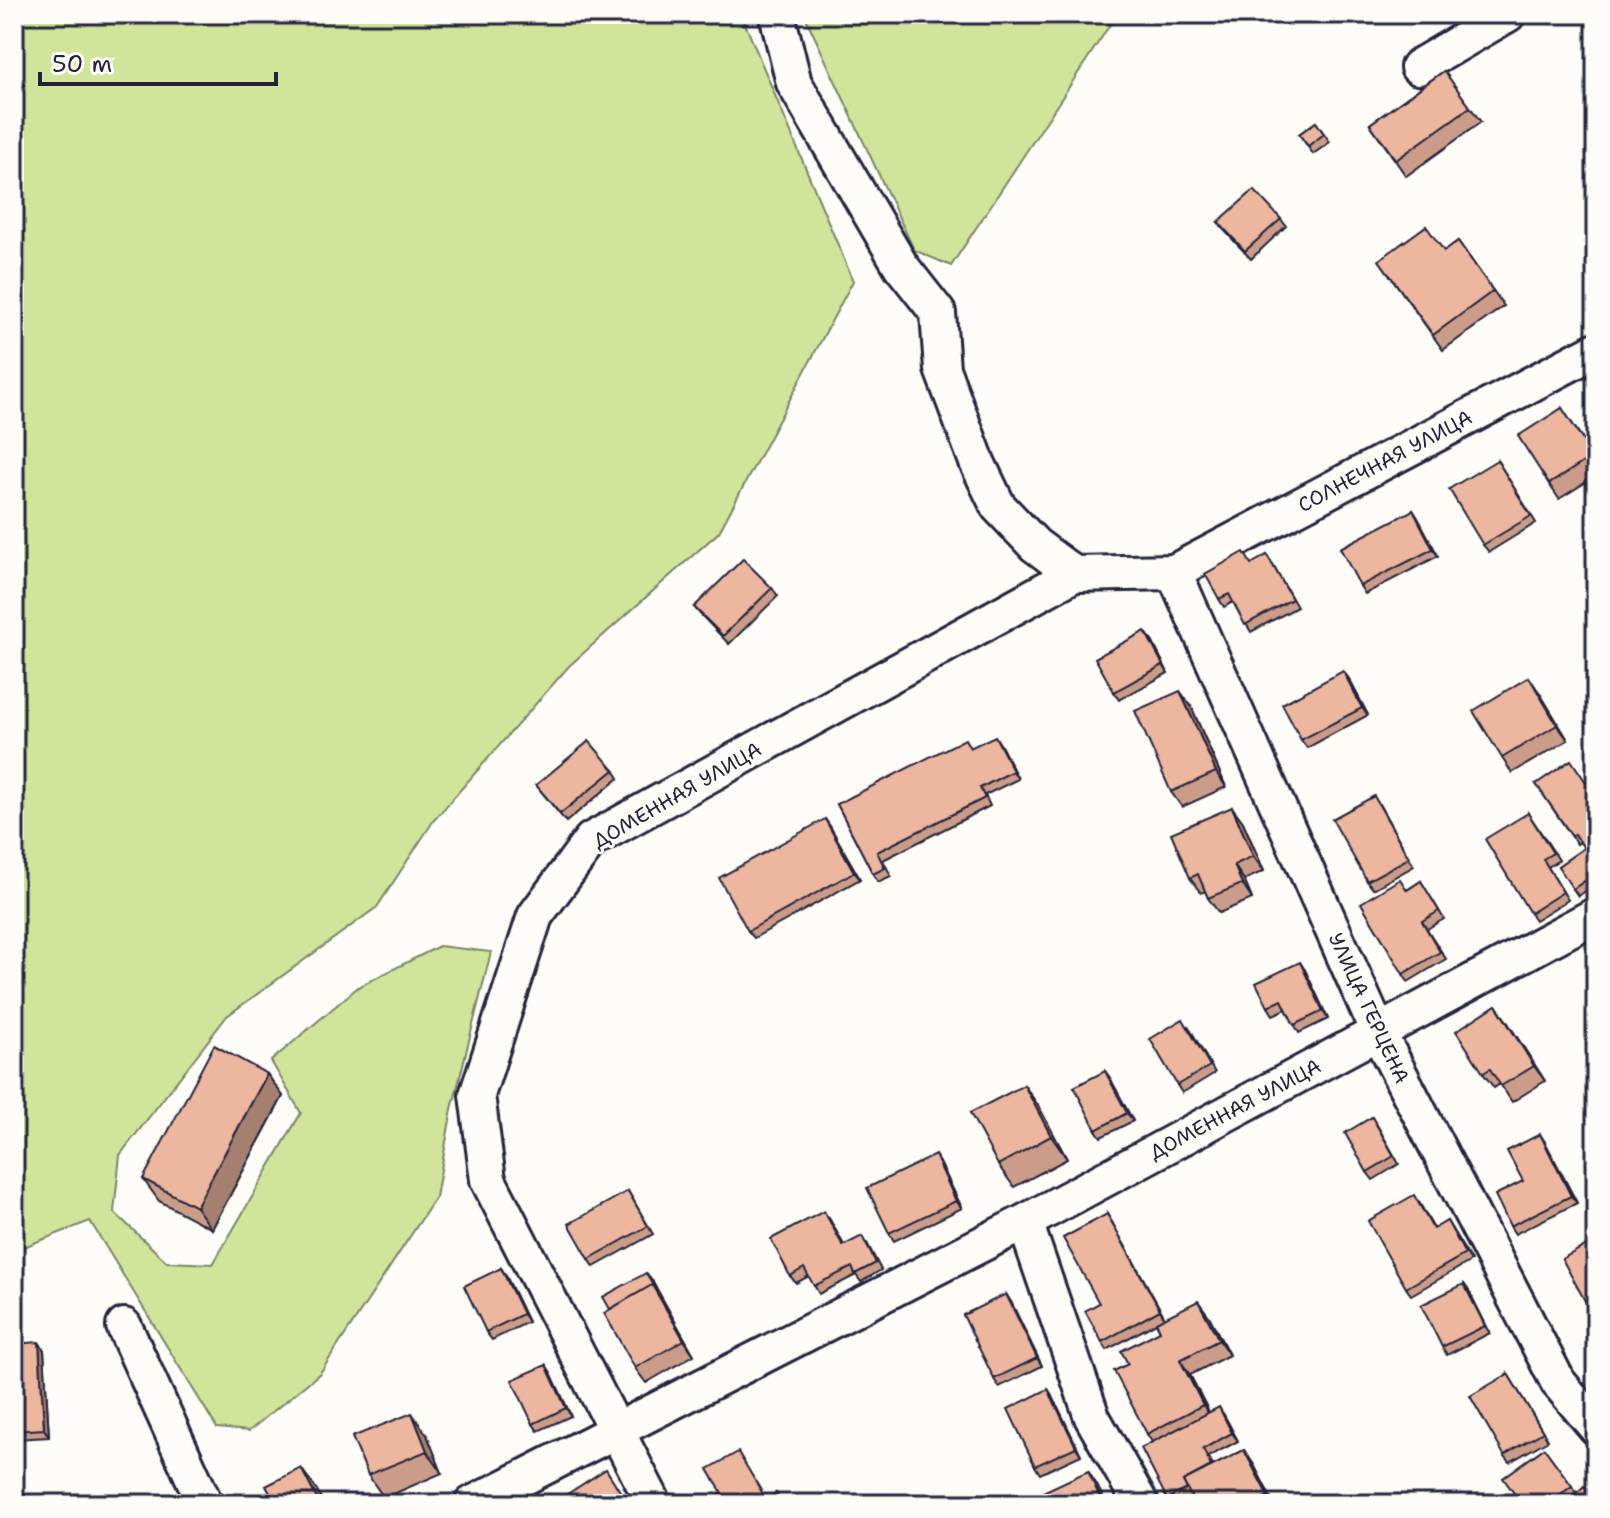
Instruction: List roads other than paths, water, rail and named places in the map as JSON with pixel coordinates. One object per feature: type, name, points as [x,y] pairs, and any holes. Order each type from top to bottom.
[{"type":"street","points":[[777,14],[794,83],[901,266],[938,313],[942,369],[977,462],[998,506],[1035,545],[1074,574]]},
{"type":"street","points":[[1418,67],[1508,14]]},
{"type":"street","name":"СОЛНЕЧНАЯ УЛИЦА","points":[[1174,572],[1596,350]]},
{"type":"street","name":"ДОМЕННАЯ УЛИЦА","points":[[616,1432],[488,1180],[477,1095],[535,916],[591,840],[1074,574],[1174,572]]},
{"type":"street","name":"УЛИЦА ГЕРЦЕНА","points":[[1174,572],[1378,1032],[1558,1382],[1596,1427]]},
{"type":"street","name":"ДОМЕННАЯ УЛИЦА","points":[[472,1504],[1025,1222],[1596,915]]},
{"type":"street","points":[[1025,1222],[1092,1417],[1141,1504]]},
{"type":"street","points":[[124,1326],[205,1504]]},
{"type":"street","points":[[616,1432],[654,1504]]}]
